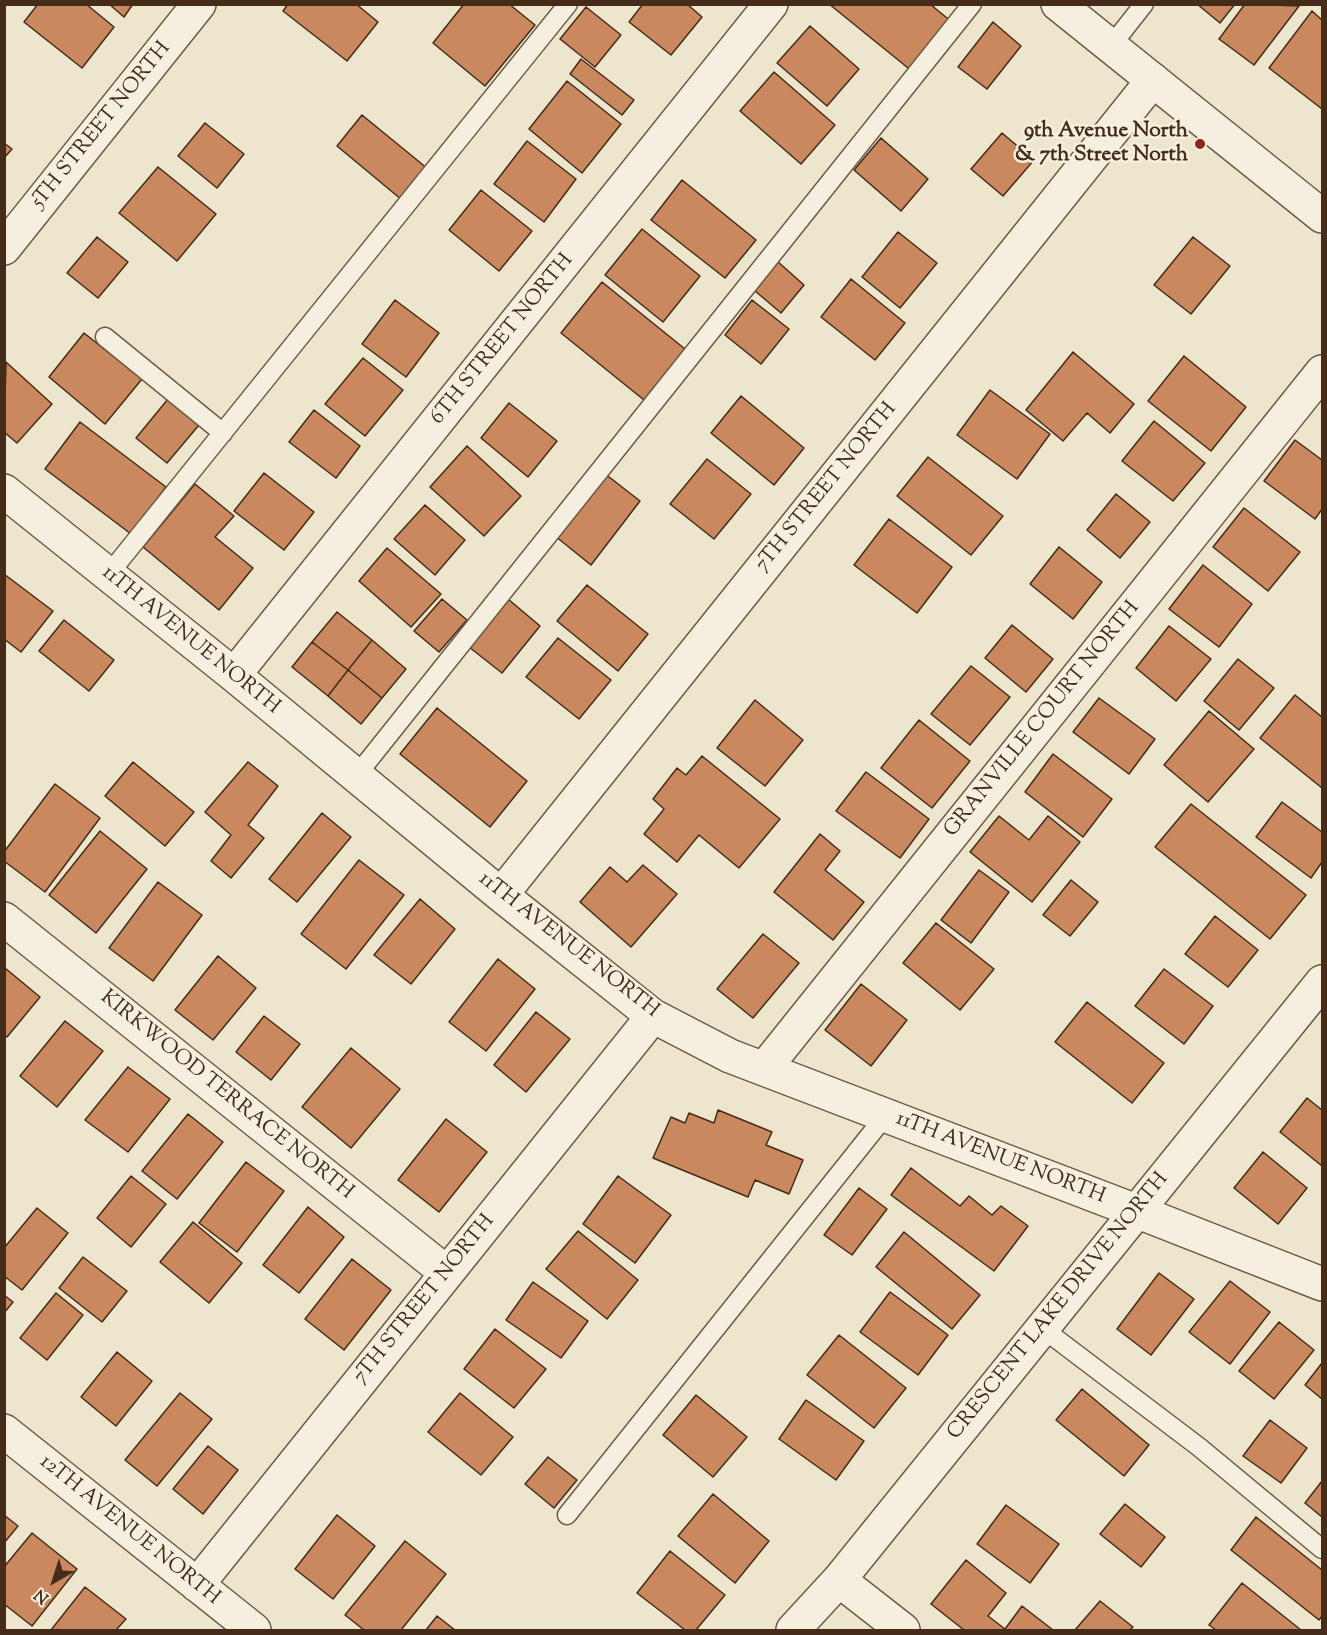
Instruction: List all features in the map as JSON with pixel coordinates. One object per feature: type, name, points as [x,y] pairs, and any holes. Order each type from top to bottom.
[{"type":"street","name":"5TH STREET NORTH","points":[[4,248],[199,4]]},
{"type":"street","name":"6TH STREET NORTH","points":[[234,675],[771,4]]},
{"type":"street","points":[[1058,4],[1153,80],[1318,203]]},
{"type":"street","name":"7TH STREET NORTH","points":[[501,895],[1153,80]]},
{"type":"street","name":"GRANVILLE COURT NORTH","points":[[764,1069],[1323,372]]},
{"type":"street","name":"11TH AVENUE NORTH","points":[[4,491],[653,1016],[730,1056],[1323,1284]]},
{"type":"street","name":"KIRKWOOD TERRACE NORTH","points":[[4,919],[447,1273]]},
{"type":"street","name":"CRESCENT LAKE DRIVE NORTH","points":[[793,1630],[839,1580],[1323,981]]},
{"type":"street","name":"7TH STREET NORTH","points":[[197,1585],[653,1016]]},
{"type":"street","name":"12TH AVENUE NORTH","points":[[4,1431],[254,1630]]},
{"type":"street","points":[[839,1580],[903,1630]]},
{"type":"lane","points":[[108,575],[568,4]]},
{"type":"lane","points":[[356,776],[972,4]]},
{"type":"lane","points":[[1111,46],[1144,4]]},
{"type":"lane","points":[[105,337],[223,433]]},
{"type":"lane","points":[[567,1515],[886,1115]]},
{"type":"lane","points":[[1042,1328],[1198,1448],[1323,1549]]},
{"type":"building","points":[[38,4],[86,4],[114,27],[82,68],[24,22]]},
{"type":"building","points":[[109,4],[133,4],[124,17]]},
{"type":"building","points":[[288,4],[356,4],[378,22],[347,61],[283,11]]},
{"type":"building","points":[[464,4],[509,4],[535,25],[485,86],[433,43]]},
{"type":"building","points":[[643,4],[687,4],[702,17],[671,55],[629,22]]},
{"type":"building","points":[[829,4],[930,4],[953,23],[913,72]]},
{"type":"building","points":[[1197,4],[1235,4],[1220,23]]},
{"type":"building","points":[[1245,4],[1299,6],[1254,65],[1219,39]]},
{"type":"building","points":[[586,7],[621,35],[595,67],[560,39]]},
{"type":"building","points":[[1312,11],[1322,20],[1322,109],[1269,68]]},
{"type":"building","points":[[993,22],[1021,46],[987,89],[958,67]]},
{"type":"building","points":[[810,26],[859,69],[827,106],[777,63]]},
{"type":"building","points":[[581,59],[634,100],[622,115],[570,74]]},
{"type":"building","points":[[774,72],[835,125],[801,164],[740,111]]},
{"type":"building","points":[[567,81],[621,124],[582,173],[529,129]]},
{"type":"building","points":[[362,115],[428,169],[402,200],[337,146]]},
{"type":"building","points":[[205,123],[244,154],[217,188],[178,156]]},
{"type":"building","points":[[1002,133],[1034,160],[1003,196],[971,169]]},
{"type":"building","points":[[881,138],[928,179],[901,211],[854,170]]},
{"type":"building","points":[[527,141],[576,179],[544,222],[494,184]]},
{"type":"building","points":[[4,143],[12,149],[4,158]]},
{"type":"building","points":[[158,167],[216,214],[177,261],[119,213]]},
{"type":"building","points":[[682,180],[756,240],[725,278],[651,220]]},
{"type":"building","points":[[481,190],[532,231],[499,271],[449,230]]},
{"type":"building","points":[[642,229],[700,276],[663,322],[605,275]]},
{"type":"building","points":[[898,232],[937,263],[900,308],[862,277]]},
{"type":"building","points":[[97,237],[128,262],[98,298],[67,273]]},
{"type":"building","points":[[1193,237],[1230,266],[1191,314],[1154,285]]},
{"type":"building","points":[[777,261],[804,285],[781,313],[754,290]]},
{"type":"building","points":[[851,279],[905,323],[875,360],[821,317]]},
{"type":"building","points":[[602,282],[685,349],[644,400],[561,333]]},
{"type":"building","points":[[395,300],[439,333],[406,377],[362,344]]},
{"type":"building","points":[[752,300],[789,329],[761,364],[725,335]]},
{"type":"building","points":[[84,333],[142,379],[105,424],[49,377]]},
{"type":"building","points":[[1073,352],[1134,404],[1110,433],[1087,413],[1063,441],[1026,410]]},
{"type":"building","points":[[1184,356],[1246,407],[1211,451],[1148,401]]},
{"type":"building","points":[[363,358],[403,390],[365,436],[325,404]]},
{"type":"building","points":[[6,362],[52,404],[17,443],[4,432]]},
{"type":"building","points":[[990,390],[1050,434],[1017,479],[957,435]]},
{"type":"building","points":[[741,396],[804,448],[774,485],[711,433]]},
{"type":"building","points":[[168,399],[199,425],[167,463],[136,438]]},
{"type":"building","points":[[509,403],[557,441],[528,477],[481,438]]},
{"type":"building","points":[[314,410],[360,446],[336,478],[289,442]]},
{"type":"building","points":[[1154,421],[1205,463],[1173,501],[1122,461]]},
{"type":"building","points":[[80,422],[166,487],[131,534],[45,469]]},
{"type":"building","points":[[1295,440],[1322,460],[1322,509],[1315,519],[1264,481]]},
{"type":"building","points":[[467,446],[521,496],[484,536],[430,487]]},
{"type":"building","points":[[928,457],[1003,516],[971,555],[897,496]]},
{"type":"building","points":[[707,459],[751,494],[714,539],[670,504]]},
{"type":"building","points":[[264,473],[314,512],[284,550],[234,511]]},
{"type":"building","points":[[604,473],[640,501],[591,565],[555,536]]},
{"type":"building","points":[[195,484],[234,516],[215,537],[253,568],[219,610],[143,547]]},
{"type":"building","points":[[1116,494],[1150,522],[1120,558],[1087,530]]},
{"type":"building","points":[[425,505],[465,540],[435,575],[394,539]]},
{"type":"building","points":[[1244,508],[1300,552],[1268,591],[1213,547]]},
{"type":"building","points":[[889,519],[952,567],[917,613],[854,565]]},
{"type":"building","points":[[1059,547],[1102,582],[1073,619],[1030,584]]},
{"type":"building","points":[[387,548],[441,594],[411,627],[359,581]]},
{"type":"building","points":[[1203,565],[1252,604],[1219,647],[1169,609]]},
{"type":"building","points":[[4,574],[53,611],[21,652],[4,639]]},
{"type":"building","points":[[587,585],[648,634],[618,671],[557,621]]},
{"type":"building","points":[[442,599],[467,620],[439,652],[414,631]]},
{"type":"building","points":[[508,599],[540,626],[502,673],[469,647]]},
{"type":"building","points":[[337,612],[372,640],[348,670],[312,642]]},
{"type":"building","points":[[64,620],[114,660],[89,691],[39,651]]},
{"type":"building","points":[[1012,625],[1053,659],[1026,692],[985,658]]},
{"type":"building","points":[[1169,626],[1211,659],[1176,701],[1136,668]]},
{"type":"building","points":[[558,638],[611,680],[579,719],[526,677]]},
{"type":"building","points":[[372,640],[406,669],[382,698],[348,670]]},
{"type":"building","points":[[312,642],[348,670],[328,696],[292,667]]},
{"type":"building","points":[[1238,659],[1274,688],[1239,730],[1204,701]]},
{"type":"building","points":[[971,666],[1010,697],[970,745],[931,714]]},
{"type":"building","points":[[348,670],[382,698],[361,724],[328,696]]},
{"type":"building","points":[[1295,695],[1322,717],[1322,788],[1260,738]]},
{"type":"building","points":[[1099,698],[1155,739],[1129,774],[1073,732]]},
{"type":"building","points":[[755,700],[803,740],[765,786],[717,748]]},
{"type":"building","points":[[437,708],[527,781],[490,827],[400,754]]},
{"type":"building","points":[[1209,711],[1254,749],[1208,802],[1164,765]]},
{"type":"building","points":[[919,720],[970,761],[932,808],[881,768]]},
{"type":"building","points":[[1053,754],[1112,799],[1083,837],[1025,792]]},
{"type":"building","points":[[702,756],[780,819],[739,868],[699,835],[677,862],[644,834],[664,809],[653,799],[677,768],[686,775]]},
{"type":"building","points":[[133,762],[194,812],[165,846],[105,796]]},
{"type":"building","points":[[248,762],[278,786],[248,825],[264,838],[231,878],[211,861],[231,835],[205,812]]},
{"type":"building","points":[[866,772],[929,819],[900,858],[836,811]]},
{"type":"building","points":[[55,784],[100,818],[45,892],[4,861],[4,852]]},
{"type":"building","points":[[1282,802],[1322,832],[1322,862],[1311,878],[1256,837]]},
{"type":"building","points":[[1191,804],[1306,895],[1270,939],[1155,847]]},
{"type":"building","points":[[322,813],[351,837],[297,902],[269,879]]},
{"type":"building","points":[[999,816],[1029,840],[1048,816],[1080,842],[1032,902],[970,852]]},
{"type":"building","points":[[100,831],[147,869],[96,933],[49,895]]},
{"type":"building","points":[[820,834],[840,851],[825,870],[864,902],[833,940],[774,892]]},
{"type":"building","points":[[359,860],[404,895],[346,969],[301,934]]},
{"type":"building","points":[[643,865],[677,894],[631,947],[580,902],[610,867],[627,882]]},
{"type":"building","points":[[979,870],[1009,892],[971,943],[941,920]]},
{"type":"building","points":[[1071,880],[1098,902],[1070,936],[1043,915]]},
{"type":"building","points":[[158,882],[202,915],[153,981],[109,948]]},
{"type":"building","points":[[420,899],[455,929],[411,984],[374,955]]},
{"type":"building","points":[[1215,916],[1258,950],[1228,987],[1185,954]]},
{"type":"building","points":[[936,923],[994,969],[960,1010],[903,963]]},
{"type":"building","points":[[763,934],[799,963],[753,1018],[717,989]]},
{"type":"building","points":[[218,956],[256,988],[213,1040],[175,1010]]},
{"type":"building","points":[[498,959],[535,989],[486,1051],[449,1022]]},
{"type":"building","points":[[5,968],[40,997],[7,1037],[4,1035]]},
{"type":"building","points":[[1164,969],[1213,1006],[1184,1044],[1135,1006]]},
{"type":"building","points":[[861,984],[907,1020],[871,1066],[825,1030]]},
{"type":"building","points":[[1087,1002],[1164,1063],[1132,1103],[1055,1042]]},
{"type":"building","points":[[536,1012],[570,1039],[526,1092],[494,1065]]},
{"type":"building","points":[[264,1016],[300,1044],[271,1080],[236,1052]]},
{"type":"building","points":[[65,1021],[103,1051],[57,1107],[20,1076]]},
{"type":"building","points":[[351,1048],[400,1089],[351,1148],[302,1107]]},
{"type":"building","points":[[128,1067],[170,1099],[128,1152],[85,1120]]},
{"type":"building","points":[[1307,1098],[1322,1110],[1322,1166],[1280,1132]]},
{"type":"building","points":[[718,1110],[772,1132],[766,1145],[803,1160],[789,1194],[755,1180],[748,1197],[653,1158],[671,1117],[685,1123],[689,1113],[714,1123]]},
{"type":"building","points":[[188,1114],[223,1142],[177,1199],[142,1171]]},
{"type":"building","points":[[446,1119],[487,1152],[439,1212],[398,1180]]},
{"type":"building","points":[[1263,1152],[1307,1188],[1278,1224],[1234,1188]]},
{"type":"building","points":[[246,1162],[284,1191],[237,1252],[199,1223]]},
{"type":"building","points":[[911,1168],[960,1206],[969,1196],[992,1215],[1001,1206],[1028,1226],[994,1271],[891,1195]]},
{"type":"building","points":[[131,1176],[166,1204],[131,1247],[97,1218]]},
{"type":"building","points":[[618,1176],[671,1215],[635,1263],[583,1224]]},
{"type":"building","points":[[859,1188],[887,1209],[852,1255],[824,1235]]},
{"type":"building","points":[[308,1207],[344,1237],[299,1293],[263,1265]]},
{"type":"building","points":[[37,1208],[68,1233],[22,1290],[4,1276],[4,1248]]},
{"type":"building","points":[[193,1222],[242,1263],[209,1303],[160,1262]]},
{"type":"building","points":[[578,1231],[638,1280],[607,1319],[546,1269]]},
{"type":"building","points":[[904,1232],[980,1295],[952,1329],[876,1267]]},
{"type":"building","points":[[83,1257],[127,1291],[102,1322],[59,1288]]},
{"type":"building","points":[[352,1259],[391,1290],[344,1350],[305,1319]]},
{"type":"building","points":[[1159,1273],[1194,1299],[1151,1355],[1117,1329]]},
{"type":"building","points":[[1230,1281],[1270,1312],[1230,1364],[1189,1332]]},
{"type":"building","points":[[533,1282],[588,1321],[561,1358],[506,1320]]},
{"type":"building","points":[[890,1292],[948,1335],[918,1375],[860,1332]]},
{"type":"building","points":[[56,1293],[83,1315],[47,1360],[20,1338]]},
{"type":"building","points":[[4,1295],[13,1302],[4,1313]]},
{"type":"building","points":[[1279,1322],[1314,1350],[1274,1399],[1239,1371]]},
{"type":"building","points":[[495,1329],[546,1369],[514,1408],[464,1369]]},
{"type":"building","points":[[839,1335],[906,1388],[874,1428],[807,1375]]},
{"type":"building","points":[[117,1352],[152,1381],[116,1426],[81,1397]]},
{"type":"building","points":[[1322,1363],[1322,1399],[1305,1385]]},
{"type":"building","points":[[1082,1389],[1149,1445],[1124,1476],[1056,1420]]},
{"type":"building","points":[[180,1393],[212,1419],[157,1486],[125,1460]]},
{"type":"building","points":[[460,1393],[513,1437],[481,1475],[428,1432]]},
{"type":"building","points":[[696,1395],[747,1437],[713,1477],[663,1435]]},
{"type":"building","points":[[806,1400],[864,1441],[836,1480],[779,1439]]},
{"type":"building","points":[[1270,1420],[1307,1448],[1281,1483],[1243,1456]]},
{"type":"building","points":[[208,1446],[238,1470],[203,1514],[173,1489]]},
{"type":"building","points":[[548,1457],[577,1480],[554,1508],[525,1484]]},
{"type":"building","points":[[1322,1481],[1322,1517],[1305,1503]]},
{"type":"building","points":[[713,1494],[769,1541],[735,1583],[678,1536]]},
{"type":"building","points":[[1125,1504],[1165,1537],[1141,1567],[1100,1534]]},
{"type":"building","points":[[1006,1505],[1059,1544],[1030,1583],[977,1544]]},
{"type":"building","points":[[4,1515],[18,1526],[4,1543]]},
{"type":"building","points":[[337,1515],[375,1546],[333,1599],[295,1569]]},
{"type":"building","points":[[1256,1517],[1322,1570],[1322,1616],[1319,1620],[1231,1550]]},
{"type":"building","points":[[32,1533],[77,1569],[32,1626],[4,1604],[4,1567]]},
{"type":"building","points":[[405,1541],[446,1574],[401,1630],[364,1630],[345,1615]]},
{"type":"building","points":[[670,1551],[725,1595],[696,1630],[685,1630],[637,1593]]},
{"type":"building","points":[[966,1560],[1006,1593],[988,1616],[1005,1629],[1022,1606],[1053,1630],[964,1630],[931,1604]]},
{"type":"building","points":[[1242,1583],[1301,1630],[1216,1630],[1209,1625]]},
{"type":"building","points":[[85,1587],[126,1619],[116,1630],[51,1630]]},
{"type":"building","points":[[1100,1601],[1133,1627],[1130,1630],[1075,1630]]},
{"type":"building","points":[[437,1616],[455,1630],[426,1630]]},
{"type":"place","name":"9th Avenue North & 7th Street North","points":[[1200,144]]}]
